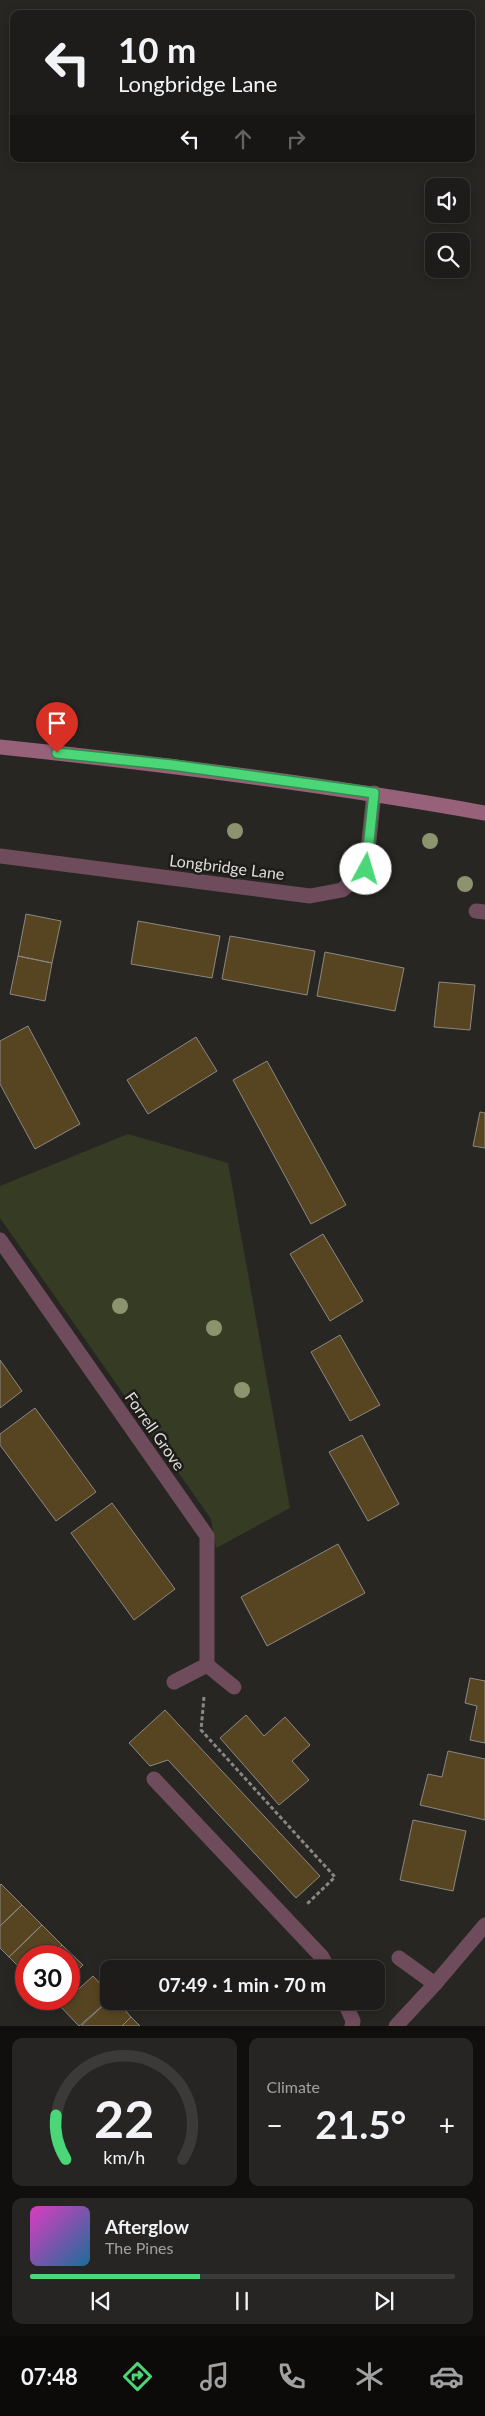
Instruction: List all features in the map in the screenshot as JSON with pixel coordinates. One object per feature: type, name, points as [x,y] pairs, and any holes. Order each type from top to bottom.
[{"type":"main road","points":[[0,747],[172,765],[374,793],[485,813]]},
{"type":"street","name":"Longbridge Lane","points":[[0,856],[310,896],[342,890],[366,869],[374,793]]},
{"type":"street","name":"Forrell Grove","points":[[0,1240],[207,1536],[207,1665]]},
{"type":"street","points":[[174,1682],[207,1665],[234,1687]]},
{"type":"street","points":[[154,1779],[324,1960]]},
{"type":"street","points":[[396,2026],[485,1925]]},
{"type":"street","points":[[399,1958],[435,1984]]},
{"type":"street","points":[[348,2010],[353,2021],[352,2026]]},
{"type":"path","points":[[207,1665],[202,1730],[335,1877]]},
{"type":"green space","points":[[128,1134],[228,1163],[290,1508],[216,1548],[211,1519],[0,1218],[0,1186]]},
{"type":"building","points":[[26,914],[61,921],[52,963],[18,956]]},
{"type":"building","points":[[138,921],[220,936],[212,978],[131,964]]},
{"type":"building","points":[[230,936],[315,951],[307,995],[222,979]]},
{"type":"building","points":[[325,952],[404,968],[395,1011],[317,996]]},
{"type":"building","points":[[18,956],[52,963],[45,1001],[10,994]]},
{"type":"building","points":[[439,982],[475,985],[470,1030],[434,1027]]},
{"type":"building","points":[[28,1026],[80,1124],[35,1149],[0,1084],[0,1041]]},
{"type":"building","points":[[196,1037],[217,1071],[148,1114],[127,1080]]},
{"type":"building","points":[[267,1061],[346,1205],[311,1224],[233,1080]]},
{"type":"building","points":[[480,1112],[485,1113],[485,1148],[473,1146]]},
{"type":"building","points":[[323,1234],[363,1301],[330,1321],[290,1254]]},
{"type":"building","points":[[340,1335],[380,1405],[350,1421],[311,1352]]},
{"type":"building","points":[[0,1360],[22,1391],[0,1408]]},
{"type":"building","points":[[35,1408],[96,1492],[56,1521],[0,1445],[0,1434]]},
{"type":"building","points":[[362,1435],[399,1504],[368,1521],[329,1452]]},
{"type":"building","points":[[112,1503],[175,1589],[134,1620],[71,1533]]},
{"type":"building","points":[[338,1544],[365,1593],[267,1646],[241,1597]]},
{"type":"building","points":[[470,1678],[485,1681],[485,1743],[470,1740],[477,1706],[465,1703]]},
{"type":"building","points":[[165,1710],[320,1876],[296,1898],[168,1760],[150,1766],[129,1743]]},
{"type":"building","points":[[246,1715],[264,1736],[285,1717],[310,1745],[292,1761],[309,1780],[279,1805],[220,1738]]},
{"type":"building","points":[[448,1751],[485,1759],[485,1820],[420,1805],[428,1774],[442,1777]]},
{"type":"building","points":[[413,1820],[466,1831],[453,1891],[400,1880]]},
{"type":"building","points":[[0,1885],[22,1905],[0,1926]]},
{"type":"building","points":[[22,1905],[42,1925],[21,1945],[15,1945],[15,1951],[9,1957],[0,1948],[0,1926]]},
{"type":"building","points":[[42,1925],[62,1945],[21,1945]]},
{"type":"building","points":[[15,1951],[15,1963],[9,1957]]},
{"type":"building","points":[[93,1976],[100,1983],[100,2008],[79,2026],[64,2010],[80,2010],[80,1988]]},
{"type":"building","points":[[100,2008],[100,2010],[125,2010],[131,2017],[122,2026],[81,2026]]},
{"type":"building","points":[[131,2017],[140,2026],[122,2026]]},
{"type":"route","points":[[57,753],[172,765],[374,793],[366,869]]}]
